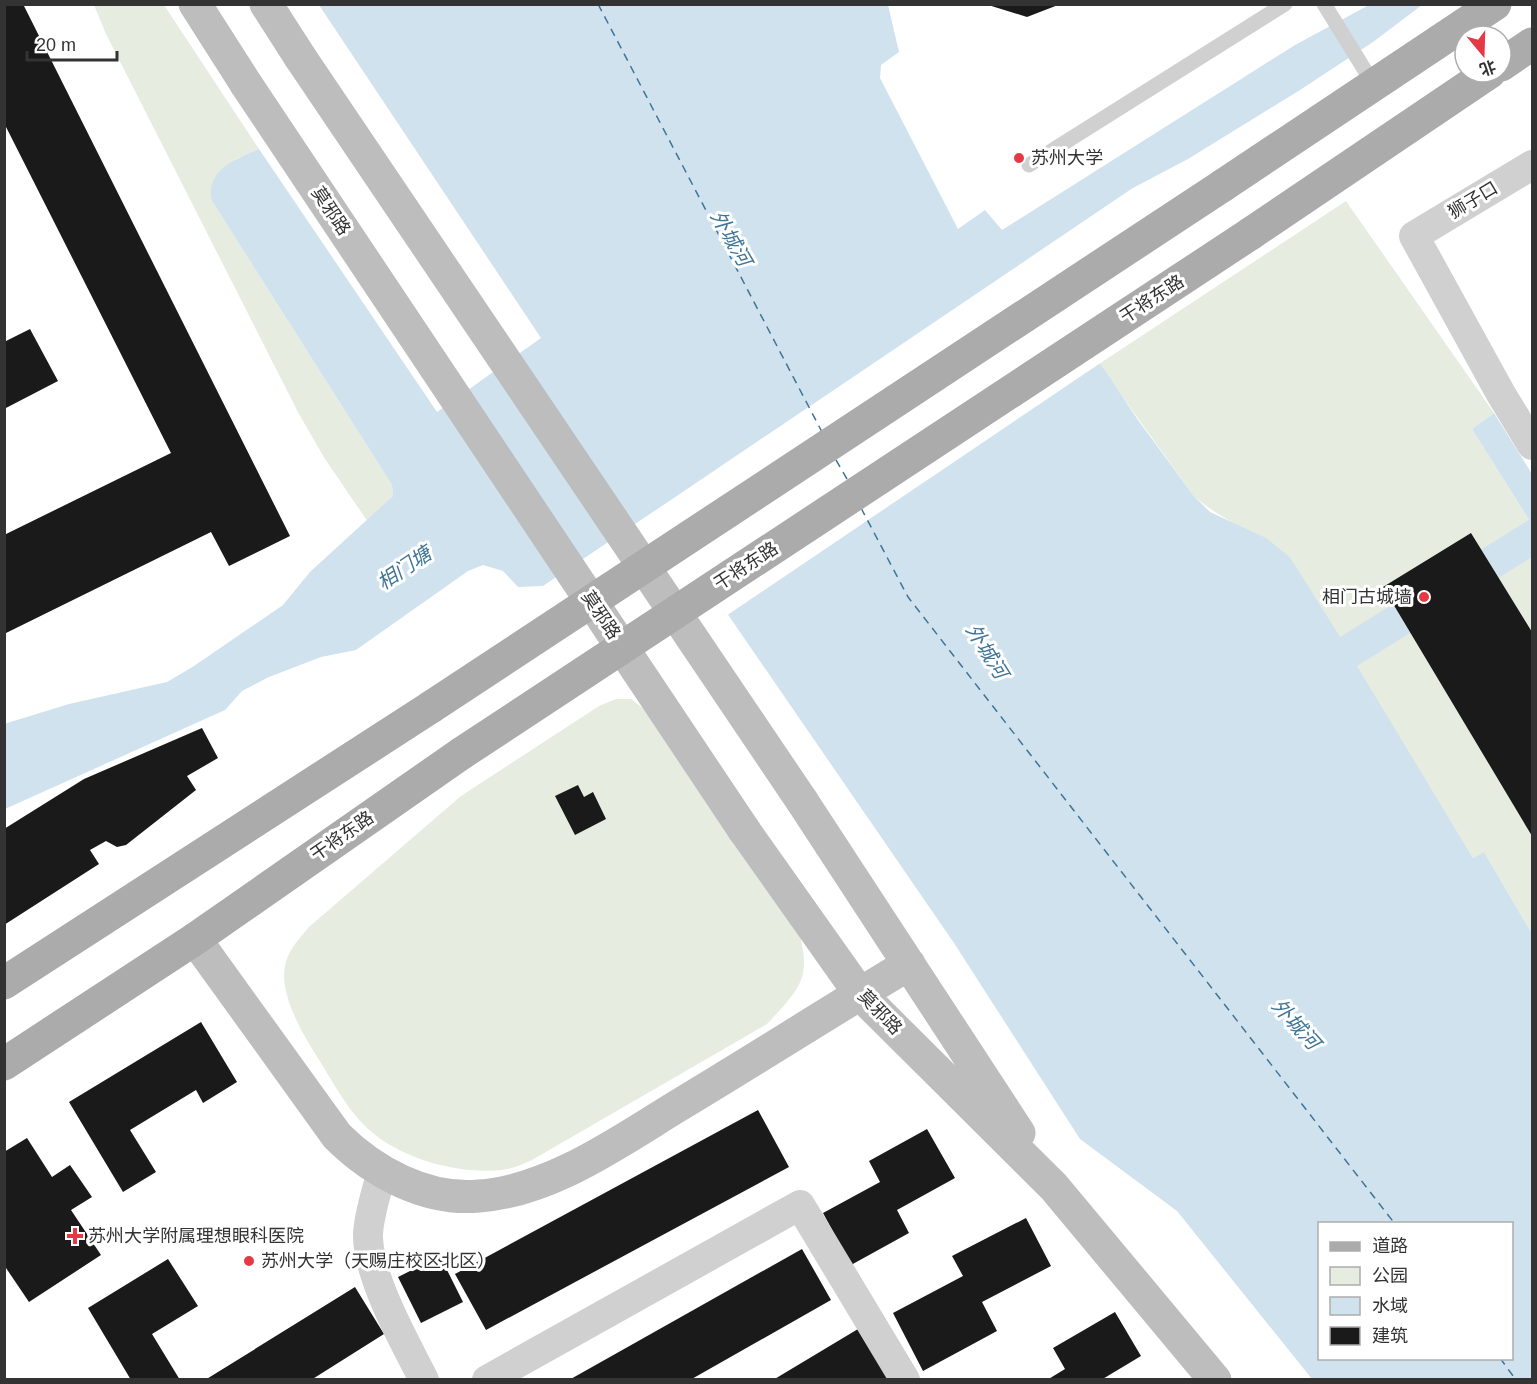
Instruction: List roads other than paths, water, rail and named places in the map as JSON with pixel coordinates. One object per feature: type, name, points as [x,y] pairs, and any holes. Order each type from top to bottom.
[{"type":"main road","name":"莫邪路","points":[[195,4],[246,84],[744,830],[860,994],[1054,1187],[1215,1380]]},
{"type":"main road","name":"莫邪路","points":[[266,4],[802,801],[1054,1187]]},
{"type":"main road","points":[[4,983],[431,707],[1222,186],[1368,76],[1495,4]]},
{"type":"main road","points":[[1513,57],[1533,44]]},
{"type":"main road","name":"干将东路","points":[[4,1064],[195,939],[462,753],[1250,234],[1472,84]]},
{"type":"main road","points":[[195,939],[337,1136],[366,1162],[382,1172],[415,1186],[456,1197],[491,1195],[526,1186],[570,1168],[635,1132],[909,964]]},
{"type":"street","name":"狮子口","points":[[1533,165],[1414,236],[1501,394],[1533,445]]},
{"type":"street","points":[[382,1172],[368,1235],[375,1272],[398,1330],[424,1380]]},
{"type":"street","points":[[487,1380],[800,1205],[905,1380]]},
{"type":"lane","points":[[1029,165],[1285,4]]},
{"type":"lane","points":[[1325,7],[1368,76]]},
{"type":"water","points":[[319,5],[888,5],[899,52],[881,65],[880,78],[958,229],[985,210],[1002,230],[1295,45],[1369,5],[1422,5],[1373,42],[1300,90],[1188,159],[1133,188],[1030,258],[1138,420],[1193,495],[1210,512],[1266,538],[1290,557],[1340,637],[1529,520],[1472,429],[1494,413],[1532,474],[1532,557],[1357,666],[1473,858],[1484,852],[1532,934],[1532,1379],[1312,1379],[1177,1211],[1080,1139],[954,943],[656,510],[543,586],[518,587],[503,571],[483,565],[468,571],[356,650],[321,657],[269,677],[242,691],[225,710],[5,809],[4,724],[69,704],[167,682],[283,605],[310,572],[393,496],[392,485],[212,201],[213,181],[224,167],[259,149],[437,412],[541,338]]},
{"type":"place","name":"苏州大学","points":[[1019,158]]},
{"type":"place","name":"相门古城墙","points":[[1424,597]]},
{"type":"place","name":"苏州大学附属理想眼科医院","points":[[75,1236]]},
{"type":"place","name":"苏州大学（天赐庄校区北区）","points":[[249,1261]]},
{"type":"water label","name":"外城河","points":[[731,238]]},
{"type":"water label","name":"相门塘","points":[[404,568]]},
{"type":"water label","name":"外城河","points":[[987,651]]},
{"type":"water label","name":"外城河","points":[[1296,1024]]}]
